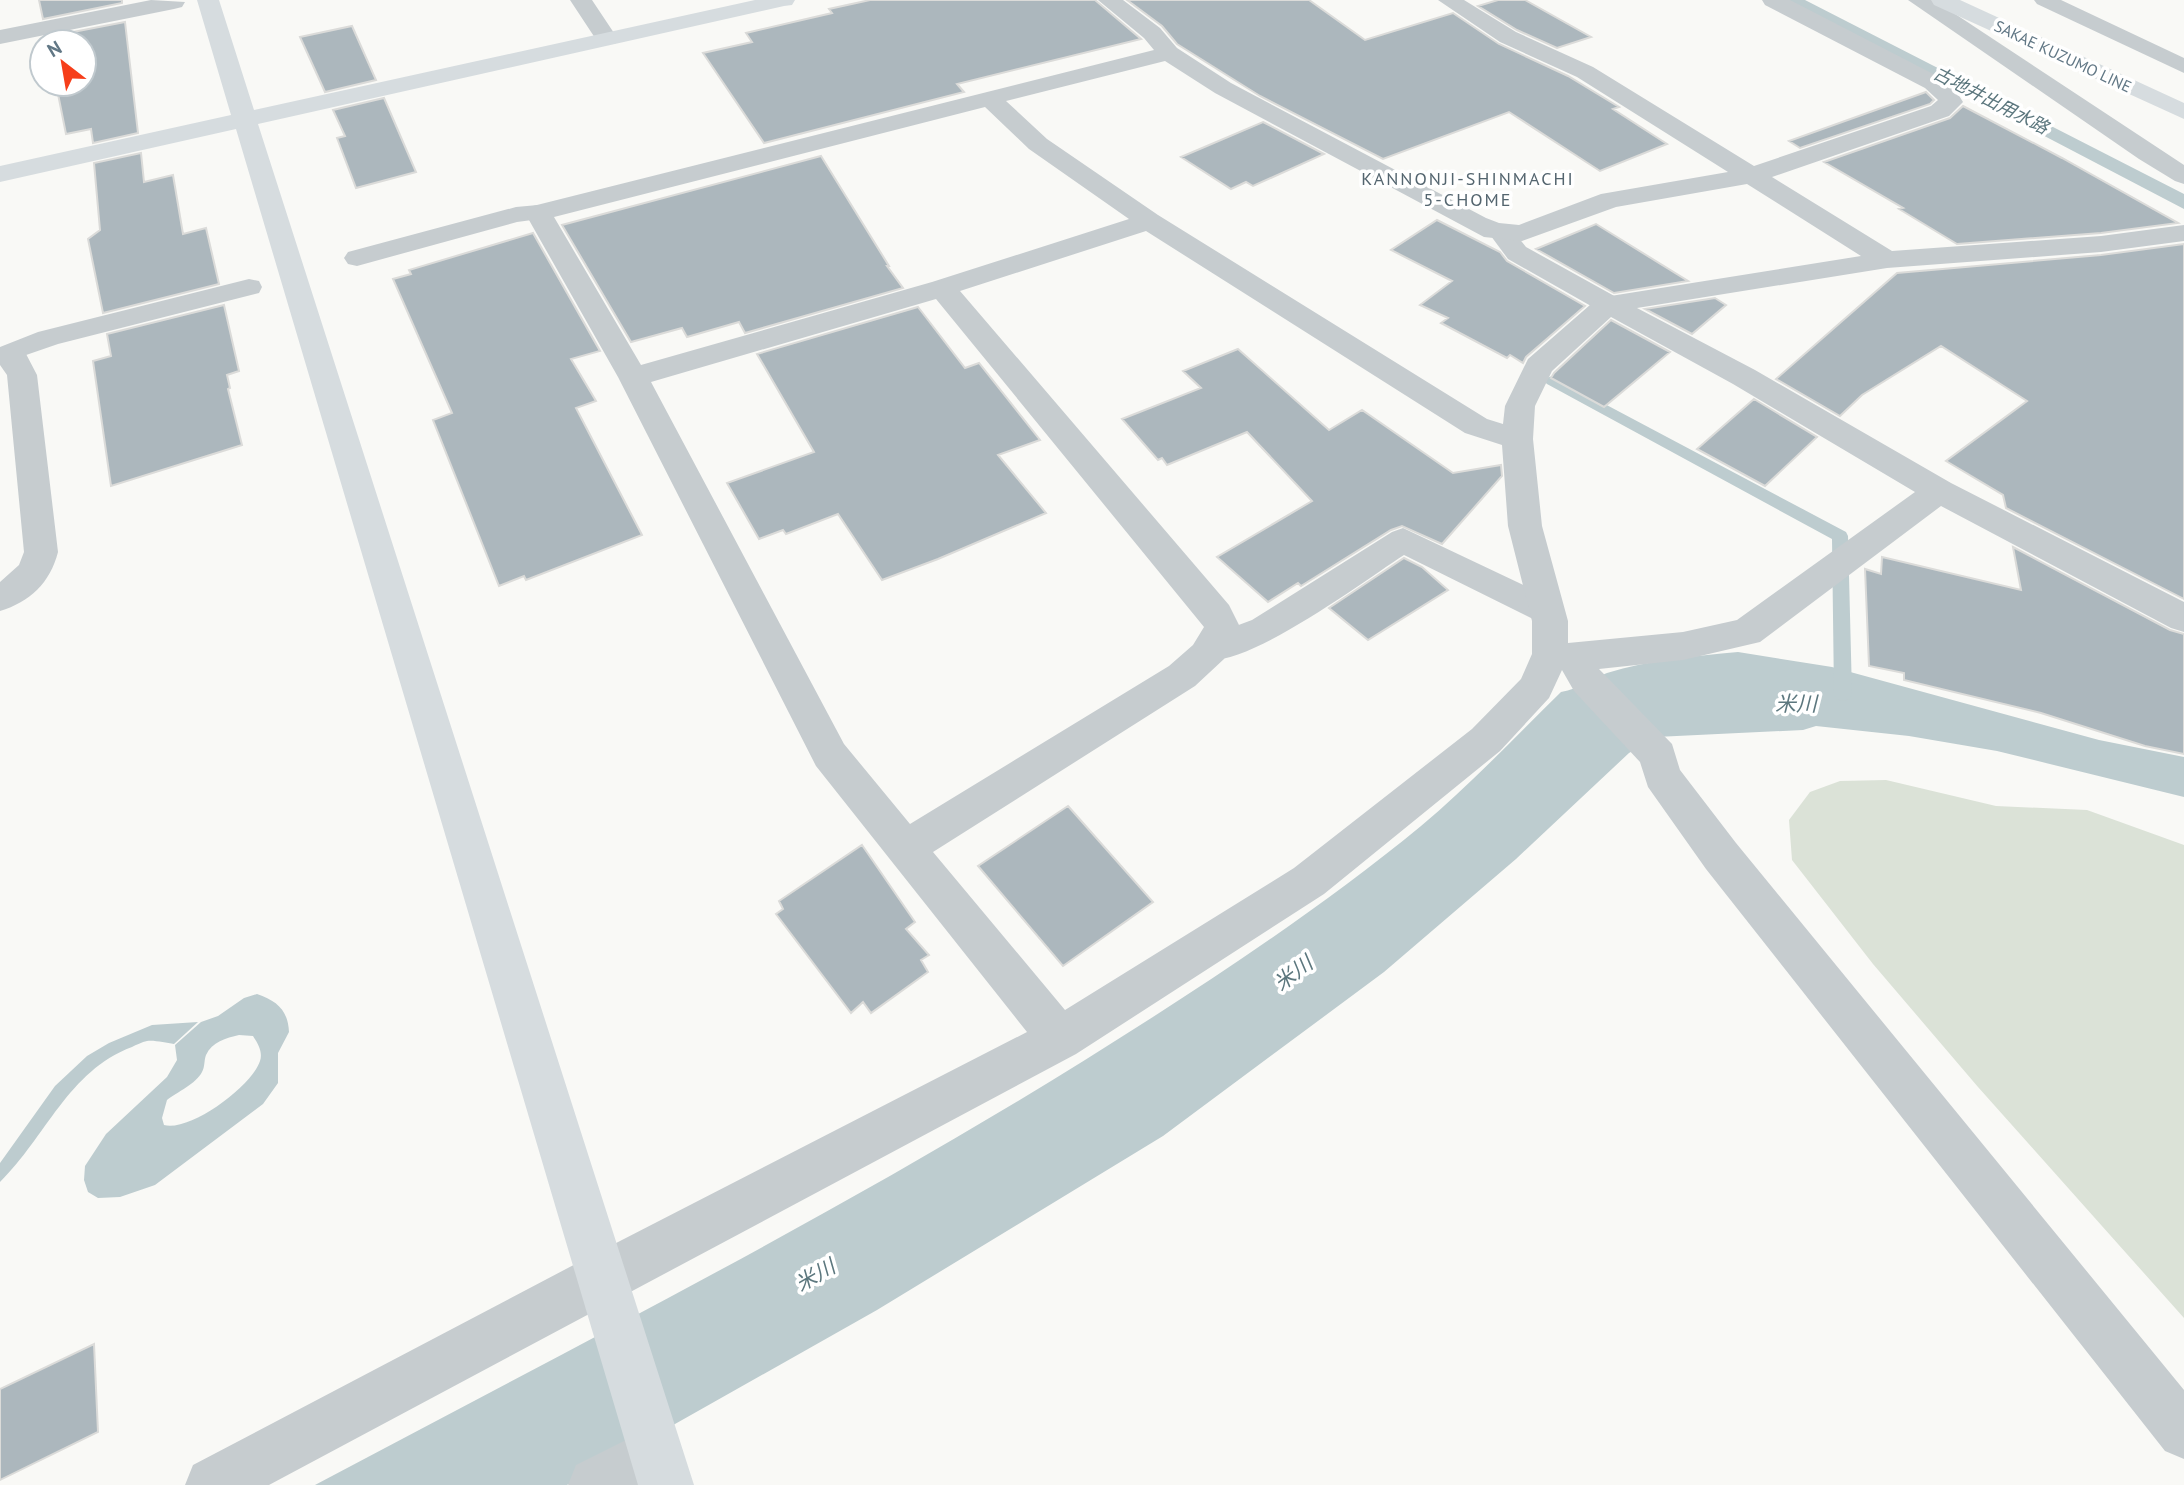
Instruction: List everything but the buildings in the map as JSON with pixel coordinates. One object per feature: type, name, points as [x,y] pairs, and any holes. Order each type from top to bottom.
[{"type":"street","points":[[208,0],[656,1454],[596,1485]]},
{"type":"street","points":[[581,0],[607,39]]},
{"type":"street","points":[[0,174],[784,0]]},
{"type":"street","points":[[1109,0],[1152,33],[1169,53],[1247,101],[1477,224],[1501,232],[1522,233],[1610,200],[1750,176],[1940,111],[1951,102],[1945,91],[1933,83],[1773,0]]},
{"type":"street","points":[[1449,0],[1508,37],[1585,72],[1887,260]]},
{"type":"street","points":[[1919,0],[2184,176]]},
{"type":"street","name":"SAKAE KUZUMO LINE","points":[[1942,0],[2184,112]]},
{"type":"street","points":[[0,37],[174,2]]},
{"type":"street","points":[[1060,1039],[830,755],[633,376],[538,213],[1169,53]]},
{"type":"street","points":[[991,100],[1038,145],[1149,221],[1476,426],[1517,439]]},
{"type":"street","points":[[633,376],[942,288],[1149,221]]},
{"type":"street","points":[[2184,233],[2101,244],[1887,260],[1608,304],[1539,366],[1520,406],[1517,439],[1525,526],[1550,621],[1571,665],[1658,755],[1662,775],[1721,856],[2184,1432]]},
{"type":"street","points":[[905,848],[1182,676],[1213,649],[1222,627],[1216,615],[942,288]]},
{"type":"street","points":[[1608,304],[1744,377],[1939,491],[2184,618]]},
{"type":"street","points":[[0,598],[24,585],[34,572],[41,552],[22,375],[14,359],[1,356]]},
{"type":"street","points":[[213,1485],[610,1298],[1060,1039],[1320,873],[1486,740],[1536,688],[1571,665],[1747,632],[1939,491]]},
{"type":"lane","points":[[2043,0],[2184,66]]},
{"type":"lane","points":[[357,258],[516,215],[538,213]]},
{"type":"lane","points":[[1501,232],[1517,253],[1608,304]]},
{"type":"lane","points":[[1,356],[48,338],[249,287]]},
{"type":"lane","points":[[1213,649],[1264,629],[1403,540],[1547,611]]},
{"type":"shaded area","points":[[1886,780],[1996,806],[2087,810],[2184,845],[2184,1318],[1978,1087],[1873,964],[1792,860],[1789,820],[1810,792],[1840,781]]},
{"type":"water","name":"古地井出用水路","points":[[1784,0],[1805,0],[2184,194],[2184,209]]},
{"type":"water","name":"米川","points":[[1738,652],[1832,667],[2099,740],[2184,757],[2184,797],[1997,751],[1909,736],[1816,726],[1803,730],[1656,737],[1629,753],[1516,859],[1384,972],[1163,1136],[877,1310],[567,1485],[315,1485],[800,1226],[991,1117],[1128,1033],[1256,949],[1381,858],[1457,794],[1561,692],[1574,689],[1607,673],[1639,665]]},
{"type":"water","points":[[257,994],[270,1000],[284,1012],[288,1024],[289,1032],[278,1053],[278,1083],[263,1104],[155,1185],[120,1197],[98,1198],[88,1192],[84,1180],[85,1166],[106,1134],[167,1077],[177,1060],[175,1045],[201,1022],[218,1016],[244,998]],"holes":[[[234,1036],[253,1036],[260,1048],[261,1058],[245,1083],[204,1114],[175,1125],[164,1125],[162,1118],[167,1100],[199,1076],[206,1055],[212,1047]]]},
{"type":"water","points":[[198,1022],[174,1044],[143,1042],[110,1058],[91,1072],[74,1088],[0,1182],[0,1163],[55,1086],[87,1056],[109,1043],[152,1025]]},
{"type":"waterway","points":[[1552,381],[1840,536],[1843,694]]},
{"type":"district","name":"KANNONJI-SHINMACHI 5-CHOME","points":[[1468,188]]}]
